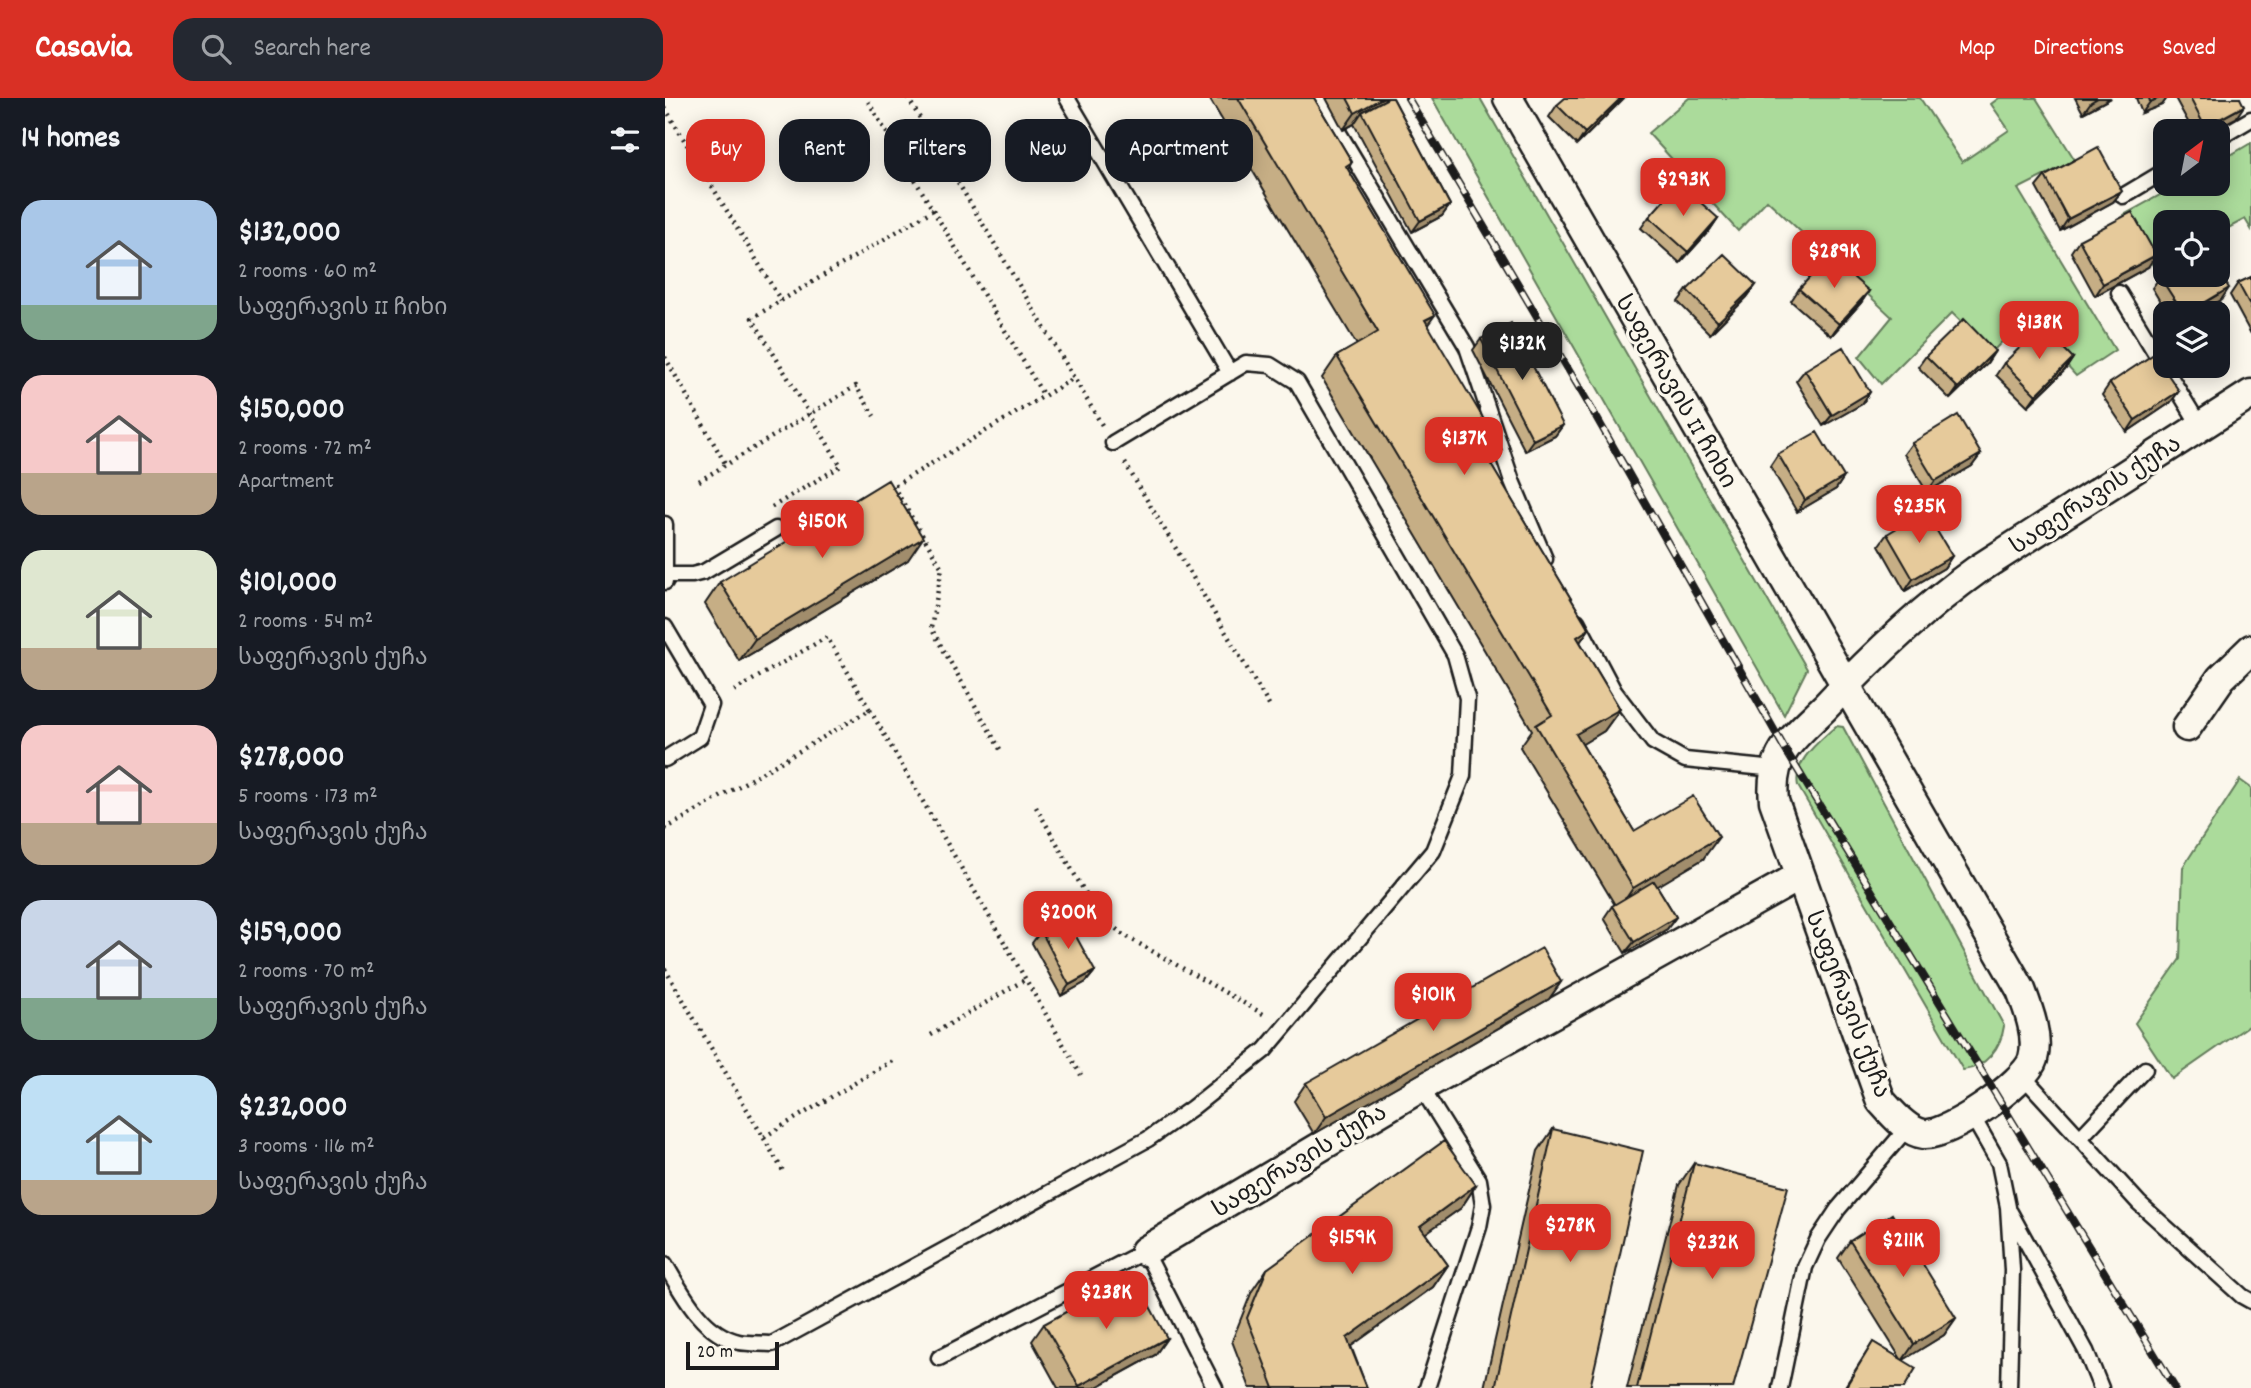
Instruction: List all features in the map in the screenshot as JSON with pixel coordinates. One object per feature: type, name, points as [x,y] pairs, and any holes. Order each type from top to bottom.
[{"type":"street","name":"საფერავის II ჩიხი","points":[[1508,98],[1847,684]]},
{"type":"street","name":"საფერავის ქუჩა","points":[[1145,1251],[1421,1087],[1800,876],[1881,1101],[1909,1126],[1923,1134],[1937,1131],[1998,1099],[2023,1076],[2033,1059],[2032,1018],[2021,990],[1847,684],[1903,629],[1977,570],[2251,394]]},
{"type":"street","points":[[2187,727],[2221,678],[2251,649]]},
{"type":"street","points":[[1800,876],[1774,801],[1772,783],[1775,769],[1785,749],[1847,684]]},
{"type":"lane","points":[[1067,98],[1230,373]]},
{"type":"lane","points":[[1318,98],[1467,347],[1512,481],[1548,567]]},
{"type":"lane","points":[[2230,131],[2251,119]]},
{"type":"lane","points":[[2123,196],[2153,178]]},
{"type":"lane","points":[[2119,293],[2200,426]]},
{"type":"lane","points":[[665,1264],[685,1298],[709,1326],[737,1342],[772,1344],[1149,1139],[1192,1108],[1265,1050],[1433,851],[1462,776],[1467,698],[1455,655],[1297,382],[1271,365],[1246,363],[1113,443]]},
{"type":"lane","points":[[665,524],[665,582]]},
{"type":"lane","points":[[665,575],[704,572],[776,529]]},
{"type":"lane","points":[[1572,612],[1614,691],[1653,742],[1685,760],[1775,769]]},
{"type":"lane","points":[[665,627],[711,705],[700,737],[665,760]]},
{"type":"lane","points":[[2080,1138],[2145,1069]]},
{"type":"lane","points":[[2023,1076],[2139,1203],[2242,1297],[2251,1301]]},
{"type":"lane","points":[[1421,1087],[1479,1180],[1483,1205],[1479,1227],[1427,1388]]},
{"type":"lane","points":[[1971,1114],[1999,1163],[2008,1208],[2012,1270],[2009,1388]]},
{"type":"lane","points":[[1780,1388],[1805,1267],[1818,1239],[1838,1209],[1909,1126]]},
{"type":"lane","points":[[2008,1208],[2086,1351],[2101,1388]]},
{"type":"lane","points":[[939,1357],[1145,1251],[1215,1388]]},
{"type":"path","points":[[866,98],[1044,396]]},
{"type":"path","points":[[908,98],[1270,707]]},
{"type":"path","points":[[665,108],[781,301]]},
{"type":"path","points":[[776,529],[765,511],[841,466],[752,318],[933,210]]},
{"type":"path","points":[[665,358],[726,465]]},
{"type":"path","points":[[881,493],[1074,378]]},
{"type":"path","points":[[699,481],[856,386],[874,416]]},
{"type":"path","points":[[893,486],[942,568],[931,628],[1001,751]]},
{"type":"path","points":[[711,705],[827,637],[1081,1075]]},
{"type":"path","points":[[665,829],[870,710]]},
{"type":"path","points":[[1037,807],[1095,910],[1122,934],[1284,1026]]},
{"type":"path","points":[[665,969],[783,1171]]},
{"type":"path","points":[[930,1035],[1026,979]]},
{"type":"path","points":[[764,1137],[892,1061]]},
{"type":"green space","points":[[1432,98],[1480,98],[1807,669],[1784,715]]},
{"type":"green space","points":[[1689,98],[1920,98],[1962,162],[2009,130],[1991,104],[1999,98],[2036,98],[2075,160],[2018,189],[2115,350],[2076,376],[2024,319],[1992,352],[1952,313],[1881,384],[1859,357],[1892,317],[1767,200],[1738,231],[1648,133]]},
{"type":"green space","points":[[2251,143],[2251,229],[2245,219],[2230,227],[2230,210],[2153,210],[2153,266],[2124,215],[2158,196],[2230,196],[2230,155]]},
{"type":"green space","points":[[1836,726],[1843,727],[2004,1026],[1996,1049],[1979,1065],[1963,1070],[1798,786],[1797,777],[1803,760]]},
{"type":"green space","points":[[2240,780],[2251,788],[2251,1024],[2172,1079],[2135,1023],[2180,959],[2183,867]]},
{"type":"building","points":[[1238,98],[1314,98],[1352,162],[1346,166],[1435,315],[1425,320],[1502,450],[1487,458],[1589,629],[1577,637],[1620,709],[1576,734],[1634,831],[1693,796],[1719,837],[1633,888],[1536,725],[1552,715],[1337,356],[1378,332]]},
{"type":"building","points":[[1347,98],[1382,98],[1355,113]]},
{"type":"building","points":[[1393,98],[1450,205],[1420,221],[1362,112]]},
{"type":"building","points":[[1565,98],[1621,98],[1585,133],[1557,105]]},
{"type":"building","points":[[2190,98],[2240,98],[2244,106],[2220,119],[2201,119]]},
{"type":"building","points":[[2098,147],[2122,191],[2068,219],[2045,176]]},
{"type":"building","points":[[1679,183],[1718,218],[1688,252],[1649,217]]},
{"type":"building","points":[[2132,212],[2153,250],[2153,257],[2103,284],[2079,240]]},
{"type":"building","points":[[1724,254],[1756,285],[1718,322],[1687,290]]},
{"type":"building","points":[[1829,256],[1869,291],[1839,324],[1799,289]]},
{"type":"building","points":[[2251,277],[2251,307],[2238,283]]},
{"type":"building","points":[[2166,287],[2229,288],[2207,301],[2175,301]]},
{"type":"building","points":[[1964,319],[1995,351],[1958,388],[1926,356]]},
{"type":"building","points":[[1511,323],[1563,425],[1533,440],[1481,339]]},
{"type":"building","points":[[2042,326],[2073,358],[2036,395],[2004,363]]},
{"type":"building","points":[[1843,347],[1870,392],[1832,415],[1805,370]]},
{"type":"building","points":[[2153,355],[2153,378],[2170,378],[2179,391],[2135,420],[2110,383]]},
{"type":"building","points":[[1958,415],[1981,454],[1935,481],[1912,443]]},
{"type":"building","points":[[1817,432],[1844,477],[1805,500],[1778,454]]},
{"type":"building","points":[[888,480],[923,538],[755,639],[720,582]]},
{"type":"building","points":[[1925,511],[1952,556],[1913,579],[1887,534]]},
{"type":"building","points":[[1654,881],[1676,917],[1634,942],[1612,906]]},
{"type":"building","points":[[1066,918],[1095,971],[1069,985],[1041,931]]},
{"type":"building","points":[[1542,948],[1561,982],[1326,1117],[1306,1083]]},
{"type":"building","points":[[1553,1129],[1643,1151],[1590,1388],[1495,1388]]},
{"type":"building","points":[[1444,1141],[1476,1185],[1420,1226],[1448,1265],[1347,1338],[1367,1388],[1274,1388],[1247,1318],[1267,1269]]},
{"type":"building","points":[[1694,1163],[1788,1187],[1733,1388],[1637,1388]]},
{"type":"building","points":[[1892,1214],[1956,1318],[1914,1344],[1850,1241]]},
{"type":"building","points":[[1133,1275],[1167,1338],[1079,1386],[1044,1324]]},
{"type":"building","points":[[1873,1342],[1916,1368],[1904,1388],[1845,1388]]},
{"type":"railway","points":[[1408,98],[1594,413],[1785,749],[2175,1388]]}]
